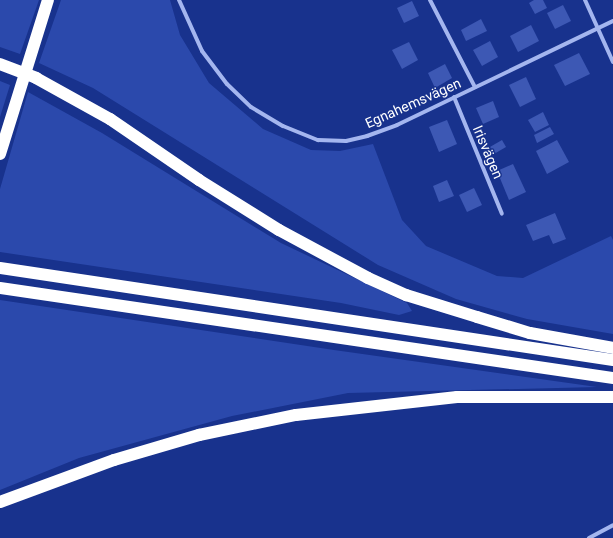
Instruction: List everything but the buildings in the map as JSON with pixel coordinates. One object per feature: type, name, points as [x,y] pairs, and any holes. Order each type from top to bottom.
[{"type":"highway","points":[[0,154],[48,0]]},
{"type":"highway","points":[[0,64],[36,78],[110,119],[199,180],[273,226],[368,278],[406,295],[477,318],[530,333],[613,348]]},
{"type":"highway","points":[[0,268],[613,360]]},
{"type":"highway","points":[[0,288],[613,378]]},
{"type":"highway","points":[[0,502],[114,460],[199,435],[296,414],[457,397],[613,397]]},
{"type":"street","name":"Egnahemsvägen","points":[[179,0],[202,52],[227,84],[250,107],[283,126],[318,140],[346,141],[367,136],[598,30],[613,21]]},
{"type":"street","points":[[430,0],[475,87]]},
{"type":"street","points":[[585,0],[613,62]]},
{"type":"street","name":"Irisvägen","points":[[454,97],[502,214]]},
{"type":"street","points":[[590,538],[613,525]]},
{"type":"shaded area","points":[[0,0],[39,0],[20,54],[0,47]]},
{"type":"shaded area","points":[[61,0],[170,0],[180,35],[209,83],[263,129],[311,150],[340,151],[373,144],[402,220],[426,246],[497,276],[523,278],[611,236],[613,240],[613,334],[527,319],[456,299],[378,265],[93,88],[39,63]]},
{"type":"shaded area","points":[[0,81],[10,85],[0,117]]},
{"type":"shaded area","points":[[28,92],[102,133],[281,243],[407,303],[412,311],[399,315],[341,303],[0,252],[0,189]]},
{"type":"shaded area","points":[[0,300],[334,350],[597,387],[348,393],[232,416],[79,458],[0,490]]}]
